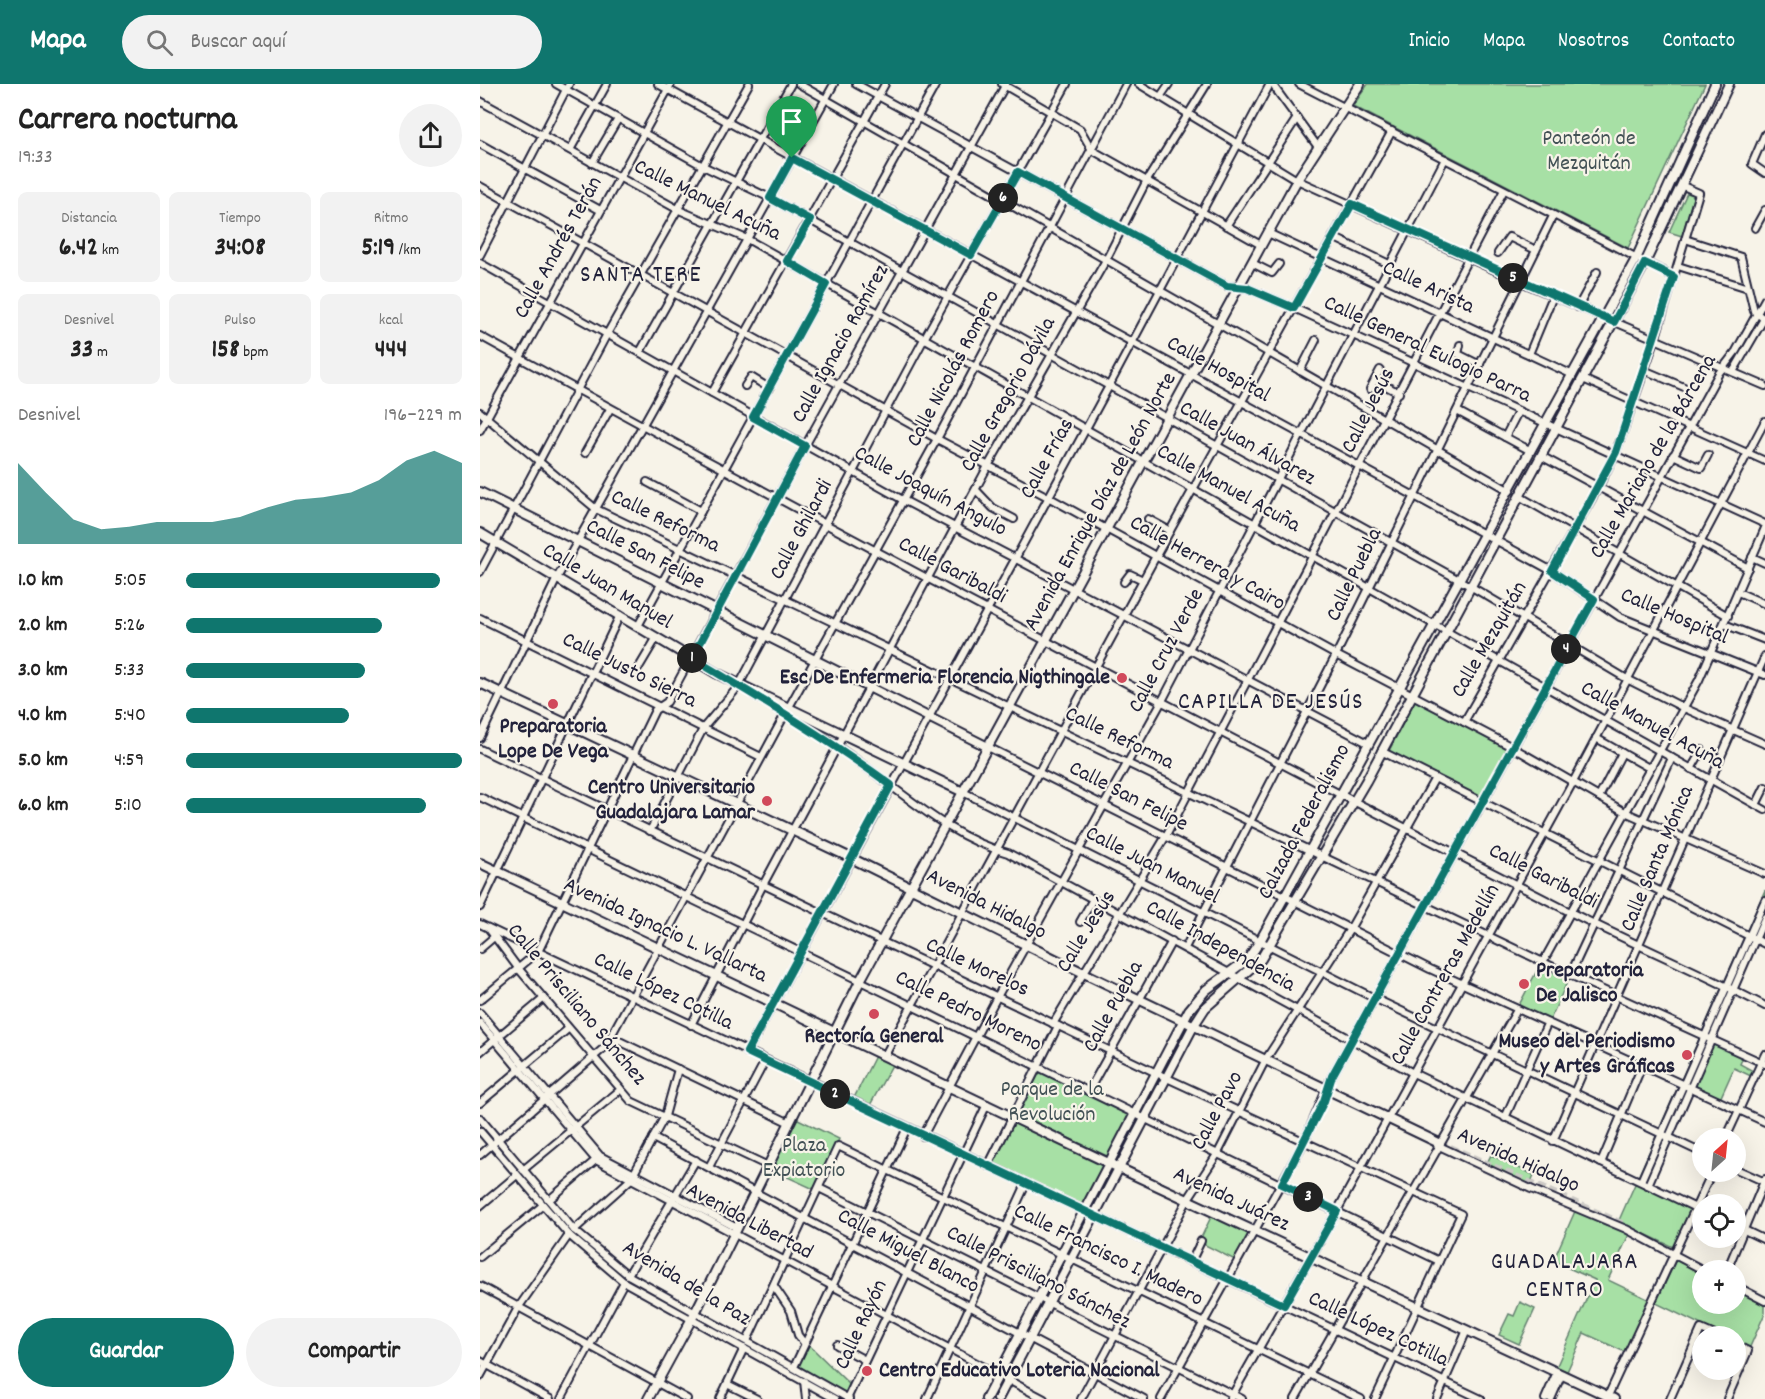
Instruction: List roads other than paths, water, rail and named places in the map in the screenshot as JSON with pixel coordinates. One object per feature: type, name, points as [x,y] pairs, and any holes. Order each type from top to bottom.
[{"type":"main road","name":"Avenida Enrique Díaz de León Norte","points":[[648,1399],[693,1316],[834,1031],[944,825],[1268,232],[1318,147],[1360,84]]},
{"type":"main road","name":"Calzada Federalismo","points":[[986,1399],[1183,1020],[1206,990],[1248,959],[1285,897],[1636,259],[1716,84]]},
{"type":"main road","name":"Calzada Federalismo","points":[[998,1399],[1194,1025],[1205,1008],[1241,978],[1270,946],[1320,855],[1354,800],[1645,263],[1730,84]]},
{"type":"main road","name":"Calle San Felipe","points":[[480,492],[988,747]]},
{"type":"main road","name":"Calle Juan Manuel","points":[[480,532],[716,673],[963,792]]},
{"type":"main road","points":[[480,683],[501,693]]},
{"type":"main road","name":"Avenida Hidalgo","points":[[501,693],[632,757],[851,858],[1026,945],[1328,1088],[1440,1145]]},
{"type":"main road","name":"Avenida Ignacio L. Vallarta","points":[[480,863],[834,1031]]},
{"type":"main road","name":"Avenida Juárez","points":[[834,1031],[1119,1168],[1256,1230],[1610,1398]]},
{"type":"street","name":"Calle Juan Álvarez","points":[[556,84],[568,87],[594,106],[643,134],[770,198],[1108,388],[1470,586],[1628,679],[1684,708],[1765,744]]},
{"type":"street","points":[[570,150],[607,84]]},
{"type":"street","name":"Calle Hospital","points":[[657,84],[669,87],[758,140],[1552,571],[1615,614],[1653,632],[1762,674]]},
{"type":"street","points":[[480,572],[607,334],[749,84]]},
{"type":"street","points":[[640,352],[791,84]]},
{"type":"street","points":[[800,84],[1510,491]]},
{"type":"street","points":[[480,738],[557,578],[834,84]]},
{"type":"street","name":"Calle General Eulogio Parra","points":[[856,84],[1227,286],[1247,288],[1294,308],[1556,430],[1722,504],[1765,526]]},
{"type":"street","points":[[712,393],[885,84]]},
{"type":"street","points":[[638,626],[936,84]]},
{"type":"street","name":"Calle Ghilardi","points":[[650,831],[704,727],[739,685],[924,339],[1067,84]]},
{"type":"street","name":"Calle Nicolás Romero","points":[[480,1155],[594,1060],[611,1037],[787,709],[976,368],[1126,84]]},
{"type":"street","points":[[1139,84],[1298,180],[1521,282],[1765,386]]},
{"type":"street","points":[[1160,97],[1169,84]]},
{"type":"street","name":"Calle Gregorio Dávila","points":[[691,1025],[763,885],[871,688],[988,466],[1106,260],[1146,182],[1207,84]]},
{"type":"street","points":[[1271,84],[1318,147]]},
{"type":"street","name":"Calle Frías","points":[[747,1052],[772,1002],[1108,388],[1271,84]]},
{"type":"street","points":[[1299,84],[1674,277]]},
{"type":"street","points":[[1004,85],[1080,129],[1092,150],[1201,213],[1262,245]]},
{"type":"street","name":"Calle Ignacio Ramírez","points":[[538,952],[655,710],[667,702],[692,658],[805,446],[957,174],[1004,85]]},
{"type":"street","points":[[480,255],[568,87]]},
{"type":"street","name":"Calle Andrés Terán","points":[[480,430],[669,87]]},
{"type":"street","name":"Calle Manuel Acuña","points":[[480,101],[679,210],[747,239],[787,261],[1765,810]]},
{"type":"street","points":[[1226,226],[1297,118]]},
{"type":"street","points":[[592,163],[618,119]]},
{"type":"street","points":[[885,1055],[1156,556],[1392,131]]},
{"type":"street","points":[[1765,134],[1752,164],[1765,173]]},
{"type":"street","points":[[480,144],[600,210]]},
{"type":"street","name":"Calle Cruz Verde","points":[[923,1136],[997,997],[1162,701],[1445,159]]},
{"type":"street","name":"Calle Herrera y Cairo","points":[[480,186],[707,310],[885,411],[1048,497],[1278,624],[1512,747],[1624,812],[1765,874]]},
{"type":"street","name":"Calle Mezquitán","points":[[1464,722],[1552,571],[1614,456],[1655,340],[1699,193],[1683,186]]},
{"type":"street","name":"Calle Jesús","points":[[988,1166],[1082,972],[1141,881],[1166,836],[1504,190]]},
{"type":"street","points":[[1755,228],[1765,210]]},
{"type":"street","name":"Calle Puebla","points":[[1185,948],[1336,655],[1553,216]]},
{"type":"street","name":"Calle Arista","points":[[1268,232],[1573,375]]},
{"type":"street","points":[[1334,237],[1389,264]]},
{"type":"street","points":[[1498,253],[1509,237],[1536,250]]},
{"type":"street","points":[[1685,239],[1740,256],[1757,314],[1765,318]]},
{"type":"street","name":"Calle Joaquín Angulo","points":[[480,263],[903,500],[1368,743]]},
{"type":"street","points":[[1252,263],[1272,273],[1279,264]]},
{"type":"street","points":[[1678,266],[1748,288]]},
{"type":"street","points":[[1578,307],[1596,272]]},
{"type":"street","points":[[1529,354],[1553,296]]},
{"type":"street","name":"Calle Mariano de la Bárcena","points":[[1161,1399],[1282,1184],[1352,1040],[1512,747],[1689,426],[1765,299]]},
{"type":"street","name":"Calle Mariano de la Bárcena","points":[[1733,372],[1765,318]]},
{"type":"street","name":"Calle Garibaldi","points":[[480,336],[610,409],[986,610],[1570,911],[1765,1006]]},
{"type":"street","points":[[1300,371],[1316,340]]},
{"type":"street","points":[[1460,345],[1458,354],[1480,365]]},
{"type":"street","points":[[1370,389],[1380,370]]},
{"type":"street","points":[[1644,370],[1684,387]]},
{"type":"street","points":[[746,386],[751,377],[769,388]]},
{"type":"street","points":[[1583,379],[1765,461]]},
{"type":"street","points":[[1375,380],[1399,393]]},
{"type":"street","points":[[585,453],[610,409]]},
{"type":"street","points":[[1457,411],[1531,451]]},
{"type":"street","name":"Calle Reforma","points":[[480,412],[596,509],[1570,975],[1763,1064]]},
{"type":"street","points":[[1505,437],[1518,412]]},
{"type":"street","name":"Calle Contreras Medellín","points":[[1231,1397],[1337,1211],[1573,782],[1765,421]]},
{"type":"street","points":[[1673,455],[1701,468],[1708,455]]},
{"type":"street","points":[[1541,456],[1748,568]]},
{"type":"street","points":[[647,482],[701,511]]},
{"type":"street","points":[[976,490],[993,508],[1014,519]]},
{"type":"street","points":[[1519,496],[1728,616]]},
{"type":"street","points":[[1148,519],[1170,531]]},
{"type":"street","points":[[1543,962],[1624,812],[1684,708],[1712,653],[1765,526]]},
{"type":"street","points":[[1752,557],[1765,563]]},
{"type":"street","points":[[1124,582],[1130,574],[1143,580]]},
{"type":"street","points":[[1738,592],[1765,604]]},
{"type":"street","points":[[480,907],[620,615]]},
{"type":"street","name":"Calle Justo Sierra","points":[[480,618],[762,757]]},
{"type":"street","points":[[1724,624],[1765,640]]},
{"type":"street","points":[[635,674],[657,637]]},
{"type":"street","name":"Calle Santa Mónica","points":[[1553,1141],[1734,730],[1762,674],[1765,656]]},
{"type":"street","name":"Calle Independencia","points":[[787,709],[944,825],[996,851],[1008,853],[1413,1073],[1692,1206]]},
{"type":"street","points":[[1596,738],[1649,768]]},
{"type":"street","name":"Calle San Felipe","points":[[988,747],[1399,954],[1765,1122]]},
{"type":"street","name":"Calle Morelos","points":[[480,749],[1166,1078],[1461,1214],[1439,1262]]},
{"type":"street","points":[[1691,769],[1702,750]]},
{"type":"street","points":[[1381,751],[1765,944]]},
{"type":"street","points":[[1599,797],[1622,753]]},
{"type":"street","points":[[1570,975],[1672,758]]},
{"type":"street","points":[[1266,1059],[1350,929],[1435,778]]},
{"type":"street","points":[[1756,805],[1765,787]]},
{"type":"street","name":"Calle Juan Manuel","points":[[963,792],[1376,999],[1692,1148]]},
{"type":"street","name":"Calle Pedro Moreno","points":[[480,797],[861,979],[1439,1262]]},
{"type":"street","points":[[1080,922],[1093,899]]},
{"type":"street","points":[[1641,1181],[1708,1038],[1752,938],[1765,900]]},
{"type":"street","points":[[1752,938],[1765,917]]},
{"type":"street","name":"Calle López Cotilla","points":[[480,924],[1481,1399]]},
{"type":"street","name":"Calle Prisciliano Sánchez","points":[[488,928],[543,999],[631,1101],[768,1166]]},
{"type":"street","points":[[480,949],[494,937]]},
{"type":"street","name":"Calle Puebla","points":[[1089,1090],[1172,941]]},
{"type":"street","points":[[480,1000],[538,952]]},
{"type":"street","points":[[480,1052],[543,999]]},
{"type":"street","points":[[1295,1399],[1517,1010]]},
{"type":"street","name":"Avenida Libertad","points":[[480,1013],[497,1038],[598,1158],[831,1286],[1044,1399]]},
{"type":"street","name":"Avenida Libertad","points":[[480,1023],[497,1038]]},
{"type":"street","points":[[1505,1118],[1547,1023]]},
{"type":"street","points":[[480,1103],[568,1029]]},
{"type":"street","points":[[611,1037],[790,1123]]},
{"type":"street","points":[[1731,1128],[1763,1064],[1765,1054]]},
{"type":"street","name":"Calle Pavo","points":[[1081,1399],[1188,1199],[1218,1153],[1266,1059]]},
{"type":"street","points":[[709,1167],[765,1061]]},
{"type":"street","points":[[1601,1163],[1642,1066]]},
{"type":"street","points":[[480,1377],[519,1308],[571,1232],[633,1177],[665,1116],[678,1069]]},
{"type":"street","points":[[1648,1185],[1669,1137],[1686,1087]]},
{"type":"street","points":[[523,1170],[620,1090]]},
{"type":"street","name":"Calle Rayón","points":[[848,1399],[987,1104]]},
{"type":"street","name":"Avenida de la Paz","points":[[480,1118],[549,1200],[571,1232]]},
{"type":"street","points":[[794,1367],[907,1128]]},
{"type":"street","name":"Avenida de la Paz","points":[[480,1131],[543,1205],[626,1279],[835,1399]]},
{"type":"street","name":"Calle Miguel Blanco","points":[[653,1138],[1144,1399]]},
{"type":"street","name":"Avenida Hidalgo","points":[[1440,1145],[1531,1189],[1638,1234],[1692,1264]]},
{"type":"street","name":"Calle Francisco I. Madero","points":[[819,1188],[838,1146],[1361,1399]]},
{"type":"street","points":[[549,1200],[598,1158]]},
{"type":"street","points":[[561,1399],[588,1346],[696,1160]]},
{"type":"street","points":[[1746,1173],[1765,1181],[1746,1225]]},
{"type":"street","points":[[480,1206],[517,1175]]},
{"type":"street","points":[[927,1399],[968,1304],[1026,1184]]},
{"type":"street","points":[[747,1341],[819,1188]]},
{"type":"street","name":"Calle Prisciliano Sánchez","points":[[819,1188],[1115,1336],[1231,1397],[1242,1399]]},
{"type":"street","points":[[480,1257],[543,1205]]},
{"type":"street","points":[[1610,1398],[1692,1222]]},
{"type":"street","points":[[1746,1231],[1765,1240]]},
{"type":"street","points":[[1191,1262],[1201,1241]]},
{"type":"street","points":[[1375,1399],[1439,1262]]},
{"type":"street","points":[[774,1286],[791,1311],[798,1335],[804,1343]]},
{"type":"street","points":[[480,1287],[687,1399]]},
{"type":"street","points":[[1746,1292],[1765,1301]]},
{"type":"street","name":"Avenida de la Paz","points":[[693,1316],[747,1341],[848,1399]]},
{"type":"street","points":[[1437,1399],[1467,1330]]},
{"type":"street","points":[[837,1345],[865,1360]]},
{"type":"street","points":[[720,1399],[744,1348]]},
{"type":"street","points":[[1670,1399],[1692,1349]]},
{"type":"street","points":[[480,1361],[550,1399]]},
{"type":"street","points":[[1545,1399],[1559,1373]]},
{"type":"street","points":[[1551,1399],[1559,1373]]},
{"type":"street","points":[[1728,1399],[1736,1380]]},
{"type":"street","points":[[804,1381],[806,1399]]},
{"type":"street","points":[[727,1384],[757,1399]]},
{"type":"tunnel","points":[[1439,1143],[1624,1225]]},
{"type":"place","name":"Esc De Enfermeria Florencia Nigthingale","points":[[1122,678]]},
{"type":"place","name":"Preparatoria Lope De Vega","points":[[553,704]]},
{"type":"place","name":"Centro Universitario Guadalajara Lamar","points":[[767,801]]},
{"type":"place","name":"Preparatoria De Jalisco","points":[[1524,984]]},
{"type":"place","name":"Rectoría General","points":[[874,1014]]},
{"type":"place","name":"Museo del Periodismo y Artes Gráficas","points":[[1687,1055]]},
{"type":"place","name":"Centro Educativo Loteria Nacional","points":[[867,1371]]},
{"type":"district","name":"SANTA TERE","points":[[641,276]]},
{"type":"district","name":"CAPILLA DE JESÚS","points":[[1271,703]]},
{"type":"district","name":"GUADALAJARA CENTRO","points":[[1565,1277]]},
{"type":"park label","name":"Panteón de Mezquitán","points":[[1589,152]]},
{"type":"park label","name":"Parque de la Revolución","points":[[1052,1102]]},
{"type":"park label","name":"Plaza Expiatorio","points":[[804,1158]]}]
